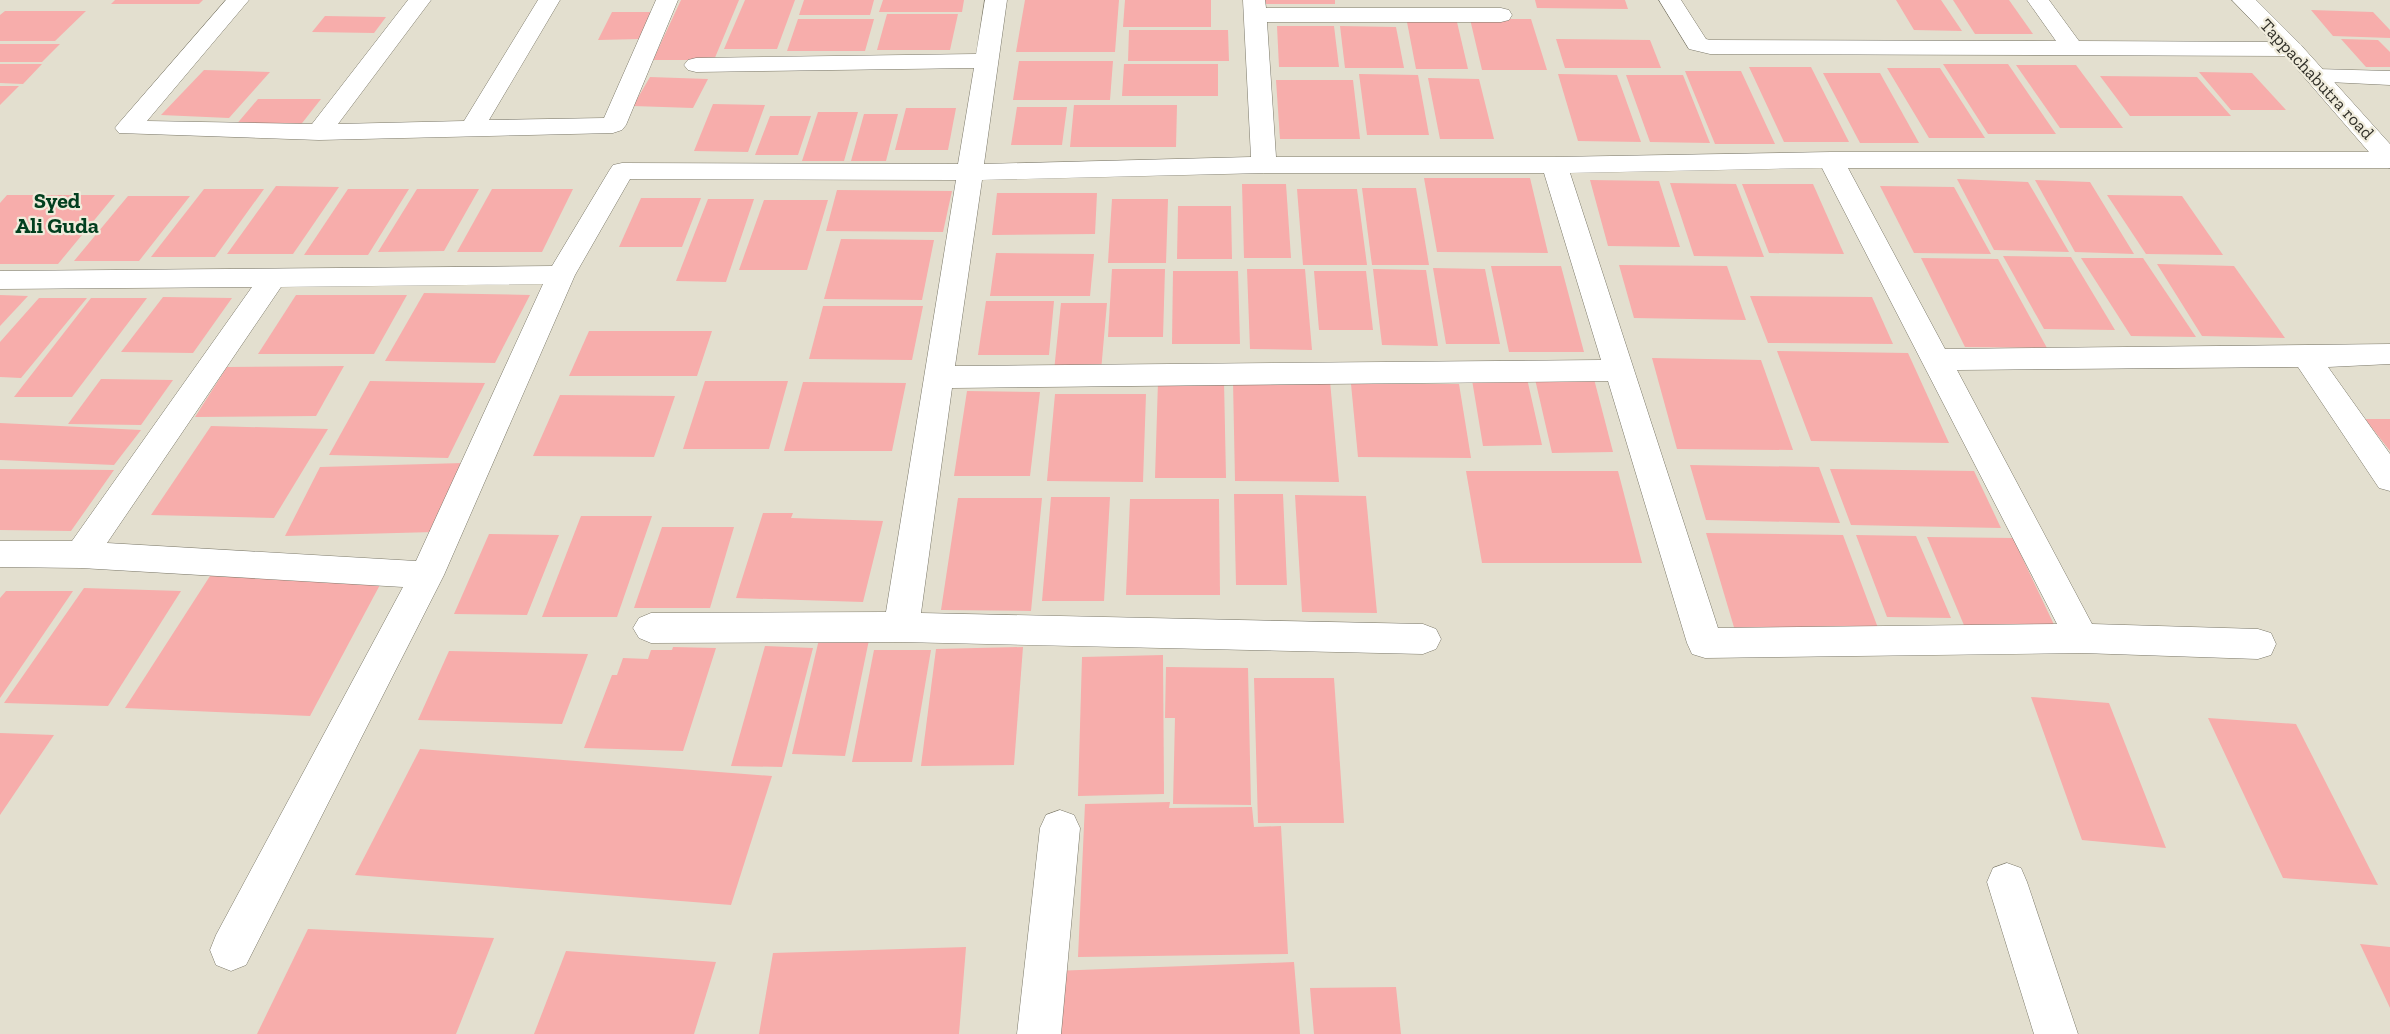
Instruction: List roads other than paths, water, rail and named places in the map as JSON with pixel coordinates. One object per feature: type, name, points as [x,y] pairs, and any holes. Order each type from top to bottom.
[{"type":"street","points":[[238,0],[128,128],[319,132],[613,125],[667,0]]},
{"type":"street","points":[[319,132],[420,0]]},
{"type":"street","points":[[472,128],[549,0]]},
{"type":"street","points":[[901,627],[996,0]]},
{"type":"street","points":[[1670,0],[1697,44],[1710,48],[2071,46],[2292,49]]},
{"type":"street","points":[[2038,0],[2071,46]]},
{"type":"street","name":"Tappachabutra road","points":[[2243,0],[2292,49],[2390,160]]},
{"type":"street","points":[[1264,165],[1255,8],[1501,15]]},
{"type":"street","points":[[696,65],[986,61]]},
{"type":"street","points":[[2316,76],[2390,78]]},
{"type":"street","points":[[1831,160],[2082,638]]},
{"type":"street","points":[[231,950],[427,575],[561,275],[622,171],[970,172],[1264,165],[1555,165],[1831,160],[2390,160]]},
{"type":"street","points":[[1555,165],[1705,643],[2082,638],[2258,644]]},
{"type":"street","points":[[0,280],[561,275]]},
{"type":"street","points":[[81,555],[274,276]]},
{"type":"street","points":[[1934,360],[2306,357],[2390,354]]},
{"type":"street","points":[[2306,357],[2390,479]]},
{"type":"street","points":[[940,377],[1620,369]]},
{"type":"street","points":[[0,554],[81,555],[427,575]]},
{"type":"street","points":[[651,628],[901,627],[1423,639]]},
{"type":"street","points":[[1039,1034],[1060,828]]},
{"type":"street","points":[[2007,882],[2056,1034]]},
{"type":"district","name":"Syed Ali Guda","points":[[57,212]]}]
